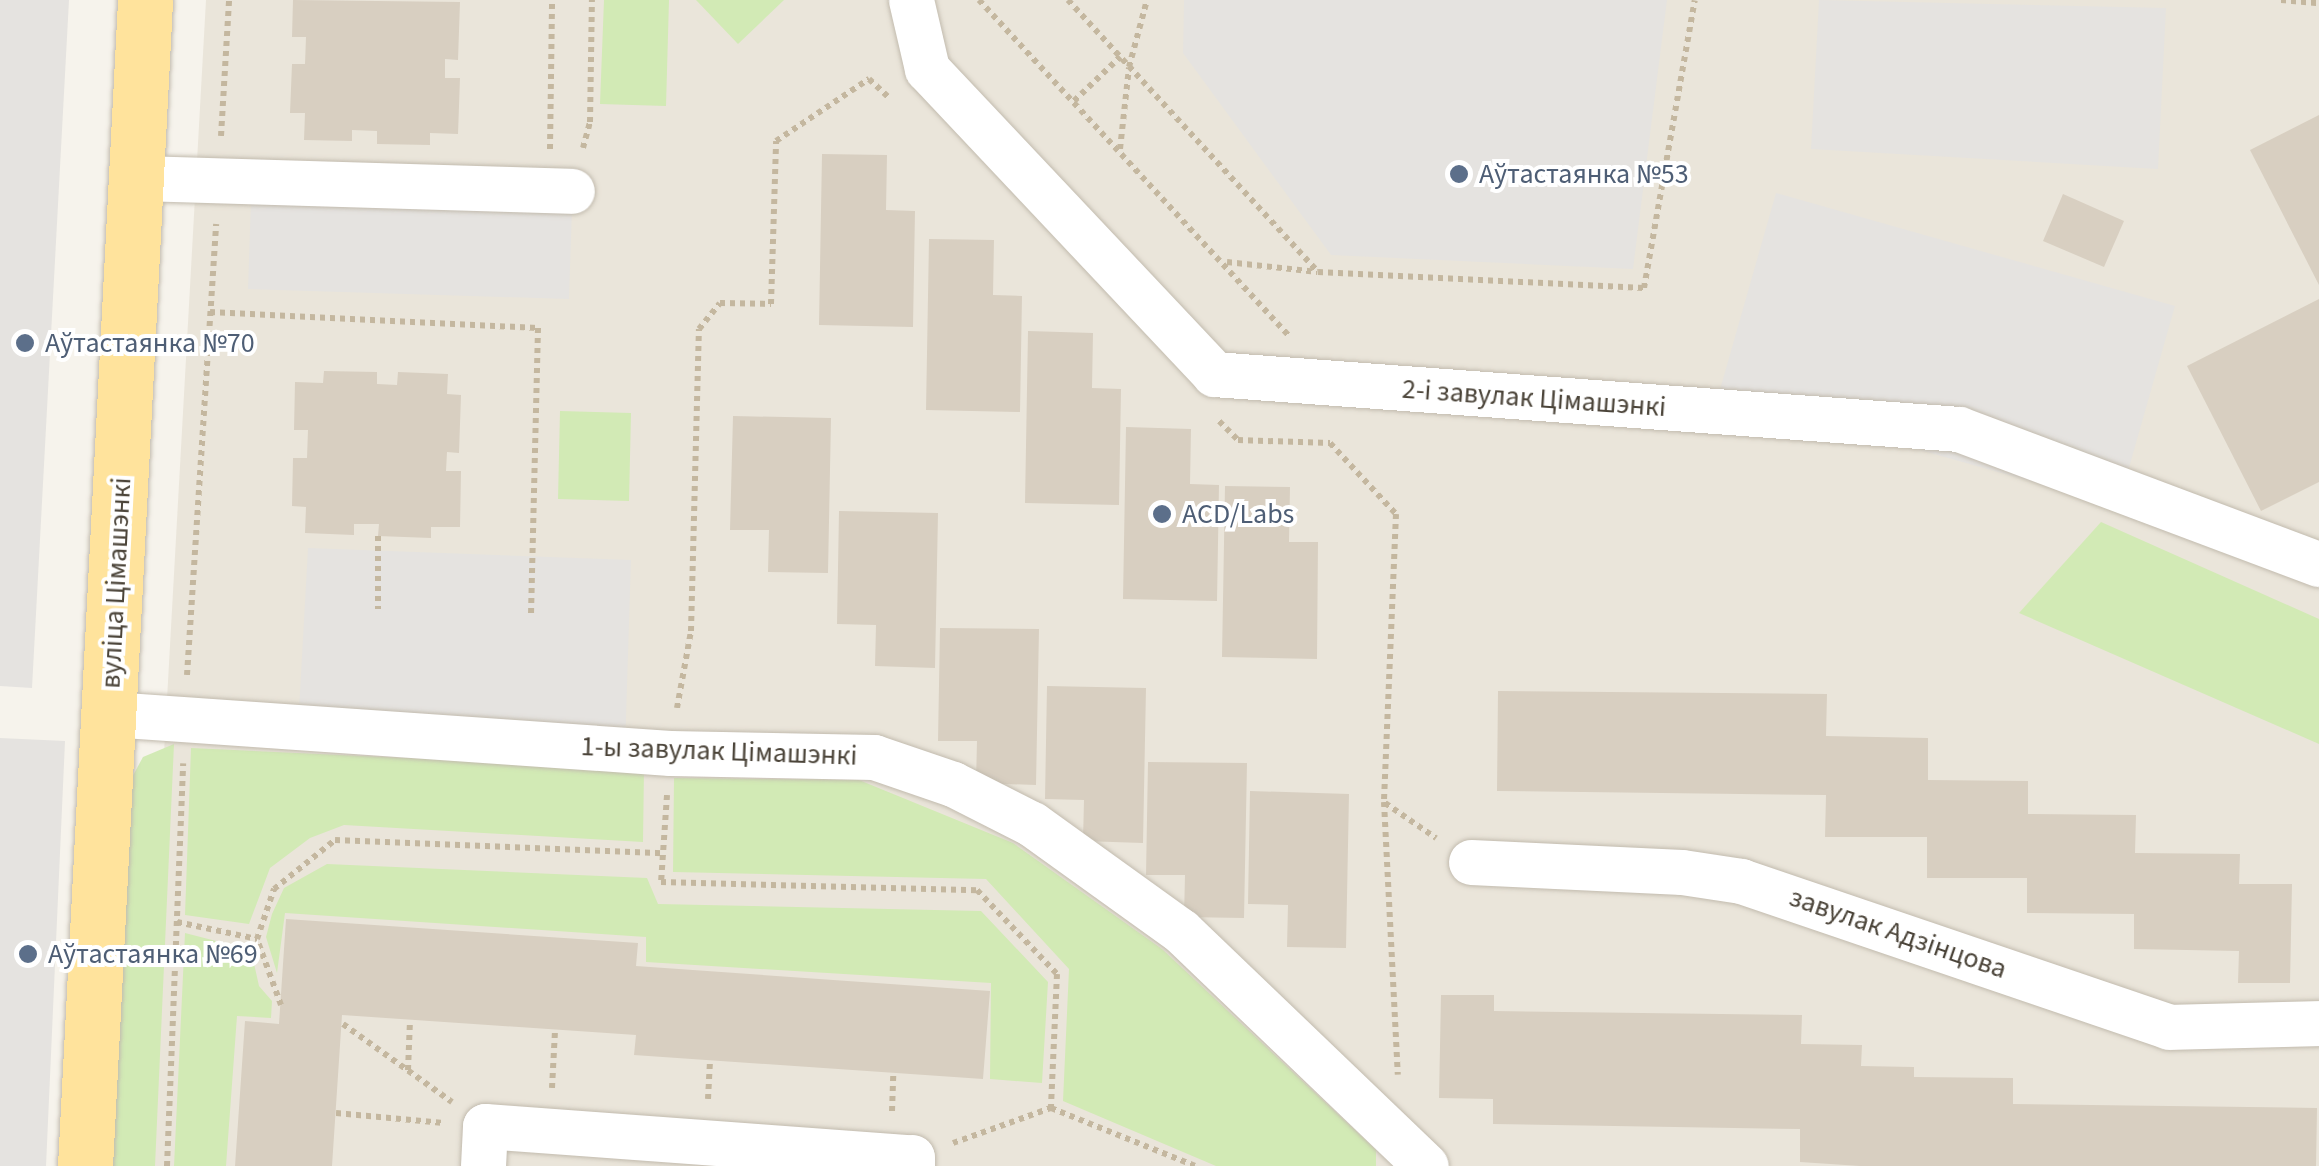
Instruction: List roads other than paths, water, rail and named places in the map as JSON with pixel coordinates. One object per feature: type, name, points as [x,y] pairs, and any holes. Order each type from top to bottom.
[{"type":"main road","name":"вуліца Цімашэнкі","points":[[85,1166],[145,0]]},
{"type":"street","name":"2-і завулак Цімашэнкі","points":[[911,0],[927,69],[1214,374],[1959,429],[2319,564]]},
{"type":"street","points":[[137,178],[561,190]]},
{"type":"street","name":"1-ы завулак Цімашэнкі","points":[[110,714],[670,753],[874,756],[953,784],[1032,824],[1181,930],[1414,1157]]},
{"type":"street","name":"завулак Адзінцова","points":[[1471,862],[1682,872],[1741,881],[2169,1026],[2319,1023]]},
{"type":"street","points":[[484,1146],[550,1131],[912,1162]]},
{"type":"place","name":"Аўтастаянка №53","points":[[1459,174]]},
{"type":"place","name":"Аўтастаянка №70","points":[[25,343]]},
{"type":"place","name":"ACD/Labs","points":[[1162,514]]},
{"type":"place","name":"Аўтастаянка №69","points":[[28,954]]}]
